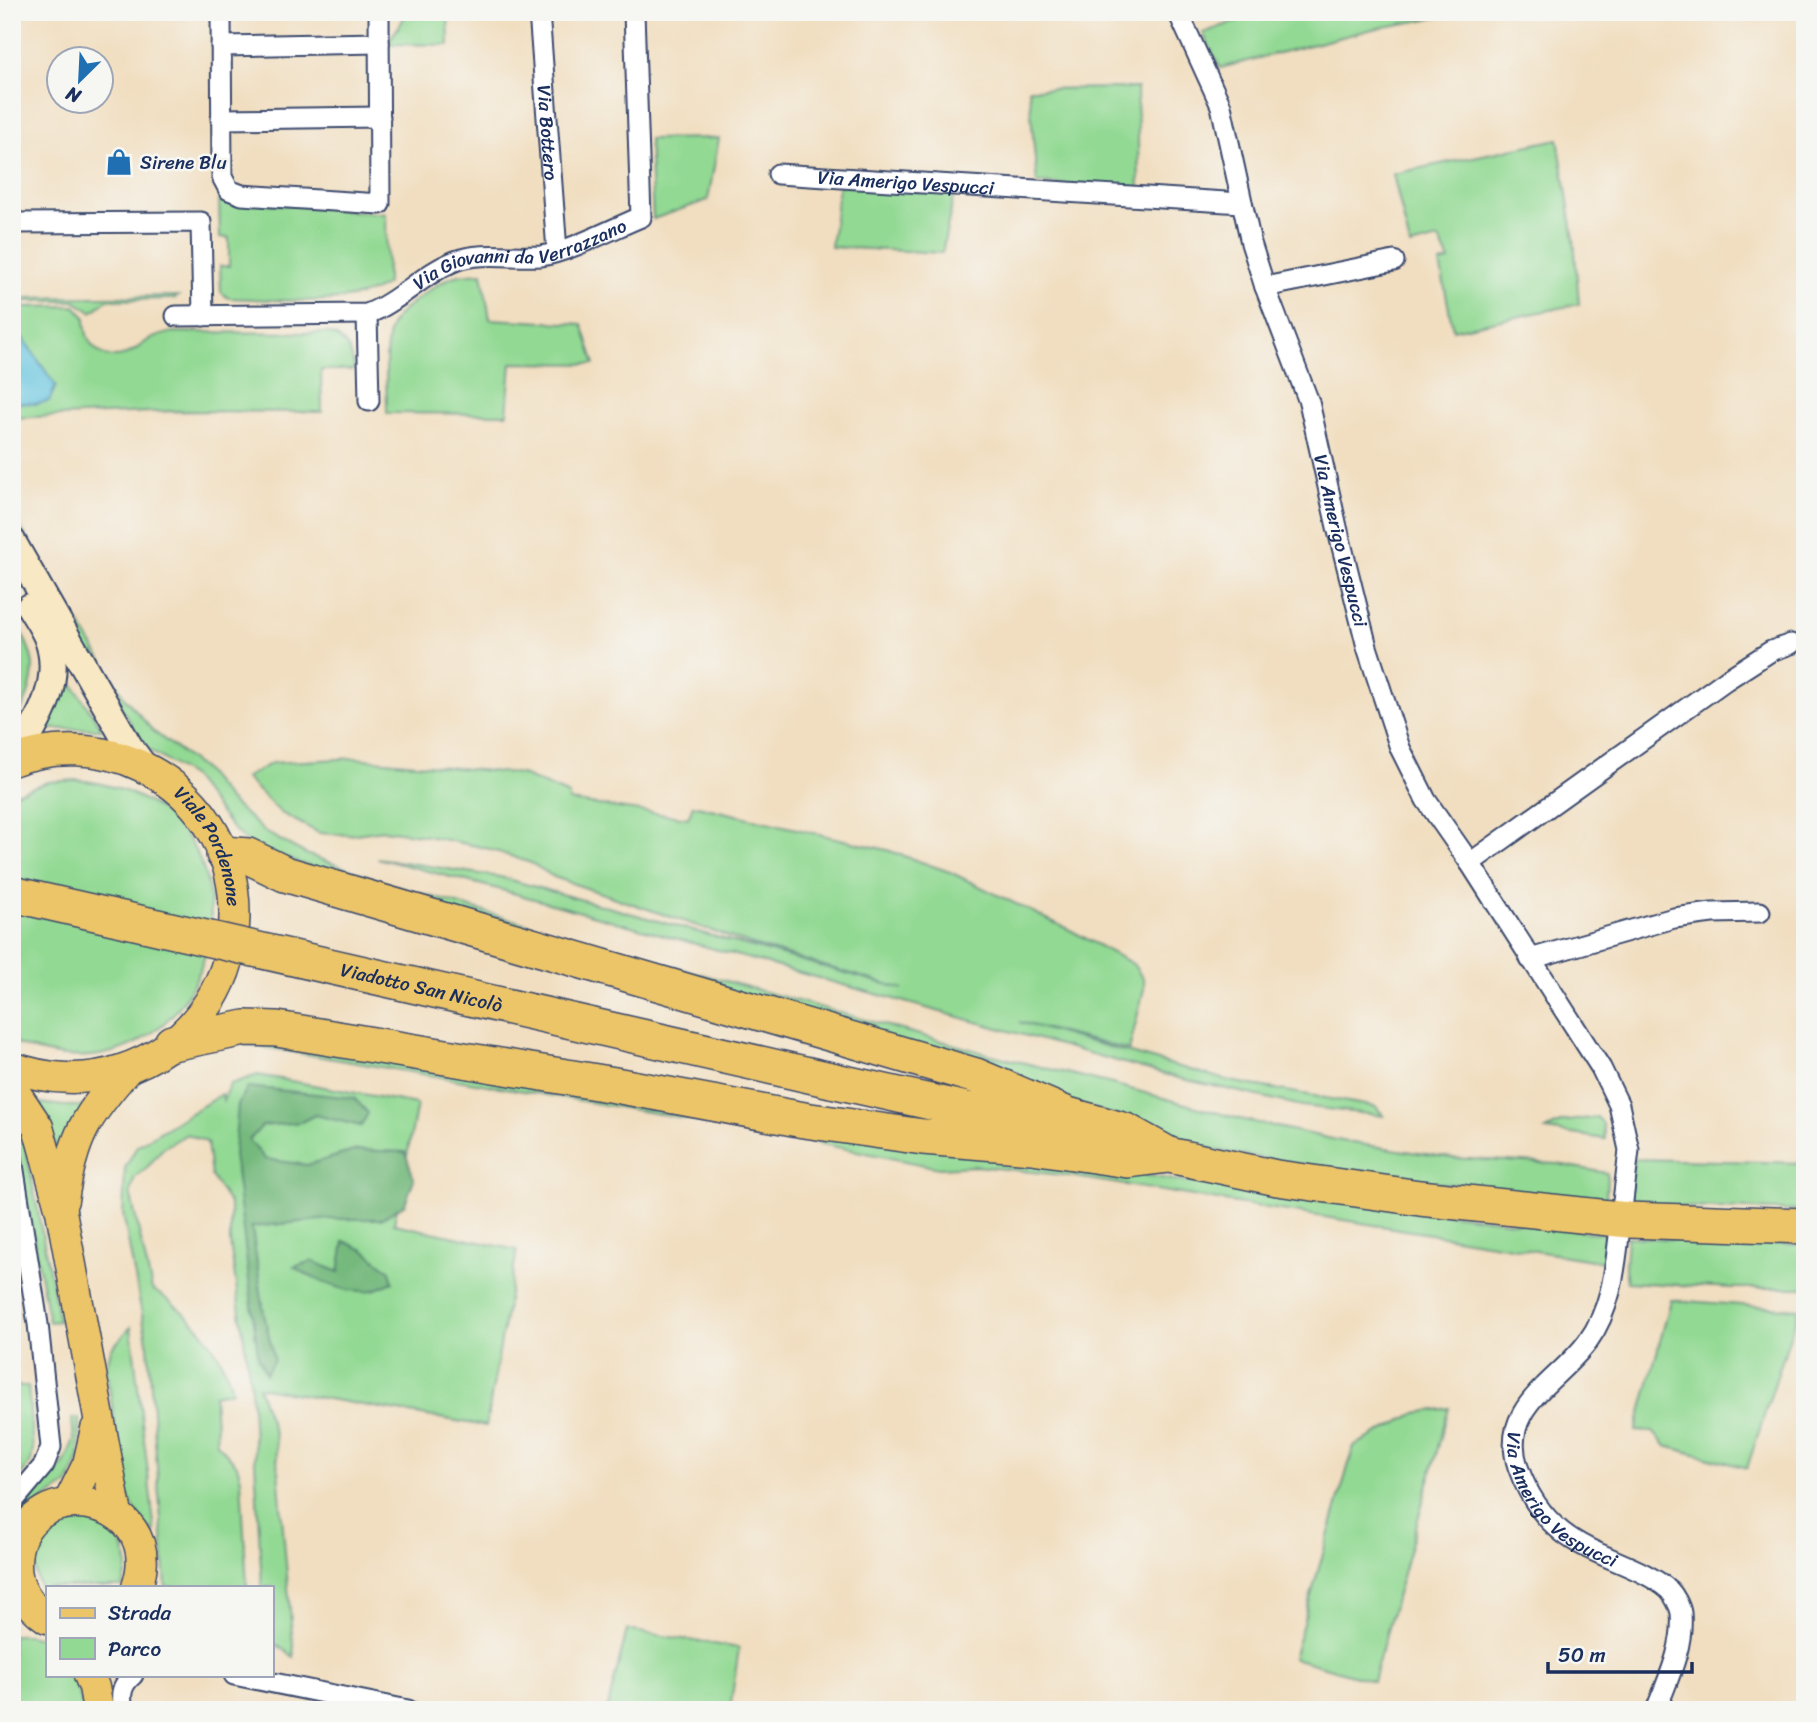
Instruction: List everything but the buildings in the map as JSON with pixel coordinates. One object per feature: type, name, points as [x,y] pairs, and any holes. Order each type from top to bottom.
[{"type":"highway","points":[[224,854],[248,856],[285,874],[976,1076],[1068,1115],[1126,1131],[1169,1155]]},
{"type":"highway","name":"Viadotto San Nicolò","points":[[12,894],[1277,1178],[1420,1198],[1628,1220],[1805,1226]]},
{"type":"highway","points":[[172,1043],[245,1028],[277,1029],[601,1082],[804,1120],[923,1137],[1032,1146],[1128,1160],[1169,1155]]},
{"type":"main road","name":"Viale Pordenone","points":[[12,541],[129,746],[145,768]]},
{"type":"main road","name":"Viale Pordenone","points":[[12,576],[47,636],[52,656],[51,681],[46,702],[13,761]]},
{"type":"main road","name":"Viale Pordenone","points":[[12,1067],[34,1074],[70,1078],[104,1075],[152,1057],[172,1043],[189,1029],[207,1007],[221,981],[230,957],[235,909],[232,880],[224,854],[210,827],[188,800],[171,785],[145,768],[120,758],[80,751],[41,753],[13,761]]},
{"type":"main road","name":"Viale Pordenone","points":[[61,1211],[68,1163],[83,1125],[100,1099],[128,1068]]},
{"type":"main road","name":"Viale Pordenone","points":[[12,1088],[38,1127],[61,1211],[117,1515],[131,1530],[138,1546],[141,1569],[136,1586]]},
{"type":"main road","name":"Viale Pordenone","points":[[69,1502],[88,1464],[98,1419]]},
{"type":"main road","points":[[46,1617],[19,1597],[19,1582],[14,1564],[20,1542],[32,1523],[50,1508],[69,1502],[91,1503],[117,1515]]},
{"type":"street","points":[[221,12],[222,177],[229,190],[242,195],[380,204],[379,12]]},
{"type":"street","name":"Via Bottero","points":[[539,12],[557,251]]},
{"type":"street","name":"Via Giovanni da Verrazzano","points":[[176,316],[367,314],[391,303],[455,261],[473,257],[542,256],[641,217],[634,12]]},
{"type":"street","name":"Via Amerigo Vespucci","points":[[1178,12],[1222,106],[1251,243],[1309,402],[1367,647],[1399,748],[1426,800],[1470,863],[1601,1068],[1619,1105],[1629,1150],[1623,1201]]},
{"type":"street","points":[[221,46],[379,43]]},
{"type":"street","points":[[221,119],[380,117]]},
{"type":"street","name":"Via Amerigo Vespucci","points":[[778,174],[1242,203]]},
{"type":"street","points":[[12,223],[201,222],[203,316]]},
{"type":"street","points":[[1265,287],[1394,261]]},
{"type":"street","points":[[367,314],[369,401]]},
{"type":"street","points":[[1470,863],[1726,680],[1771,651],[1791,644]]},
{"type":"street","points":[[1530,959],[1674,918],[1712,913],[1760,912]]},
{"type":"street","points":[[12,1158],[38,1324],[51,1447],[44,1465],[12,1503]]},
{"type":"street","name":"Via Amerigo Vespucci","points":[[1619,1236],[1612,1286],[1590,1340],[1572,1361],[1543,1385],[1529,1404],[1517,1424],[1514,1444],[1517,1465],[1525,1485],[1546,1518],[1563,1534],[1671,1591],[1681,1610],[1681,1637],[1672,1670],[1656,1710]]},
{"type":"street","points":[[123,1710],[123,1685],[132,1676]]},
{"type":"street","points":[[239,1676],[408,1710]]},
{"type":"green space","points":[[405,12],[448,12],[449,45],[388,44]]},
{"type":"green space","points":[[1261,12],[1467,12],[1373,29],[1220,68],[1203,33]]},
{"type":"green space","points":[[1137,88],[1139,189],[1037,183],[1029,89]]},
{"type":"green space","points":[[719,138],[708,200],[653,219],[649,139]]},
{"type":"green space","points":[[1558,139],[1574,239],[1579,304],[1453,330],[1440,263],[1449,261],[1439,239],[1410,246],[1393,174]]},
{"type":"green space","points":[[839,185],[954,194],[942,253],[831,247]]},
{"type":"green space","points":[[219,199],[386,214],[387,284],[371,292],[332,300],[228,298],[221,292],[220,266],[229,266],[229,238],[220,237]]},
{"type":"green space","points":[[482,273],[490,319],[582,324],[595,364],[511,363],[507,414],[387,413],[387,345],[395,320],[420,297],[448,279],[458,275]]},
{"type":"green space","points":[[178,296],[174,299],[107,300],[92,312],[74,301],[21,301],[19,298]]},
{"type":"green space","points":[[12,297],[20,307],[75,306],[85,317],[86,332],[91,344],[98,351],[112,357],[130,353],[153,338],[173,332],[328,333],[340,339],[347,347],[354,370],[321,370],[322,412],[175,411],[12,418]]},
{"type":"green space","points":[[12,513],[124,697],[153,731],[203,769],[228,799],[265,832],[306,854],[402,888],[665,964],[988,1054],[1240,1119],[1346,1142],[1452,1158],[1558,1164],[1607,1173],[1606,1203],[1339,1171],[1214,1150],[1120,1117],[337,877],[250,845],[232,828],[191,776],[146,748],[12,532]]},
{"type":"green space","points":[[12,615],[28,646],[33,666],[27,696],[21,711],[12,722]]},
{"type":"green space","points":[[62,668],[102,729],[45,729]]},
{"type":"green space","points":[[354,758],[520,774],[569,795],[569,801],[688,818],[693,805],[887,850],[950,872],[1072,931],[1133,964],[1144,980],[1129,1050],[1019,1022],[1230,1081],[1376,1107],[1384,1116],[1302,1106],[1178,1078],[498,889],[377,858],[500,877],[903,989],[753,945],[554,877],[531,863],[486,848],[384,830],[349,835],[319,833],[281,813],[245,778],[272,763]]},
{"type":"green space","points":[[77,780],[148,802],[191,844],[210,897],[206,953],[182,1003],[140,1041],[82,1056],[12,1042],[12,794],[48,782]]},
{"type":"green space","points":[[250,1039],[1033,1155],[1184,1182],[1262,1189],[1605,1234],[1604,1262],[1063,1175],[976,1166],[939,1168],[760,1131],[227,1041]]},
{"type":"green space","points":[[258,1075],[417,1104],[394,1224],[517,1250],[486,1426],[258,1387],[275,1435],[294,1657],[273,1642],[273,1586],[262,1586],[251,1388],[230,1243],[230,1204],[211,1176],[207,1142],[187,1134],[163,1148],[146,1169],[135,1177],[130,1192],[152,1289],[179,1309],[202,1332],[221,1360],[232,1391],[214,1395],[217,1443],[237,1465],[241,1479],[247,1586],[166,1586],[148,1346],[123,1214],[125,1168],[137,1146],[222,1094],[223,1100],[230,1084]]},
{"type":"green space","points":[[248,1087],[354,1098],[368,1113],[361,1126],[315,1115],[301,1122],[262,1126],[249,1140],[265,1159],[307,1165],[357,1150],[405,1152],[414,1179],[405,1204],[381,1219],[330,1219],[252,1227],[264,1314],[274,1359],[266,1374],[258,1356],[234,1154],[238,1104]]},
{"type":"green space","points":[[40,1103],[86,1106],[59,1156]]},
{"type":"green space","points":[[1596,1117],[1603,1124],[1605,1139],[1546,1130],[1562,1122]]},
{"type":"green space","points":[[12,1122],[23,1134],[59,1321],[49,1322]]},
{"type":"green space","points":[[1633,1159],[1805,1163],[1805,1211],[1629,1205]]},
{"type":"green space","points":[[1627,1237],[1805,1245],[1805,1288],[1732,1288],[1627,1282]]},
{"type":"green space","points":[[344,1241],[364,1250],[390,1271],[393,1282],[370,1291],[348,1290],[319,1281],[294,1267],[312,1261],[339,1272]]},
{"type":"green space","points":[[1671,1300],[1799,1309],[1747,1468],[1666,1446],[1653,1432],[1636,1431]]},
{"type":"green space","points":[[131,1327],[155,1533],[143,1524],[126,1493],[106,1368],[111,1349]]},
{"type":"green space","points":[[12,1386],[28,1386],[33,1450],[31,1462],[12,1487]]},
{"type":"green space","points":[[1449,1408],[1373,1681],[1293,1658],[1354,1446],[1416,1413]]},
{"type":"green space","points":[[72,1418],[79,1418],[79,1458],[68,1484],[42,1501],[12,1534],[12,1518],[64,1464],[74,1440]]},
{"type":"green space","points":[[79,1520],[92,1522],[112,1533],[120,1542],[127,1562],[122,1586],[46,1586],[46,1596],[36,1573],[39,1549],[54,1530]]},
{"type":"green space","points":[[627,1630],[739,1648],[730,1710],[607,1710]]},
{"type":"green space","points":[[12,1635],[29,1635],[46,1640],[46,1676],[72,1676],[84,1710],[12,1710]]},
{"type":"water","points":[[12,331],[20,334],[56,386],[49,401],[37,404],[12,402]]},
{"type":"place","name":"Sirene Blu","points":[[119,162]]}]
